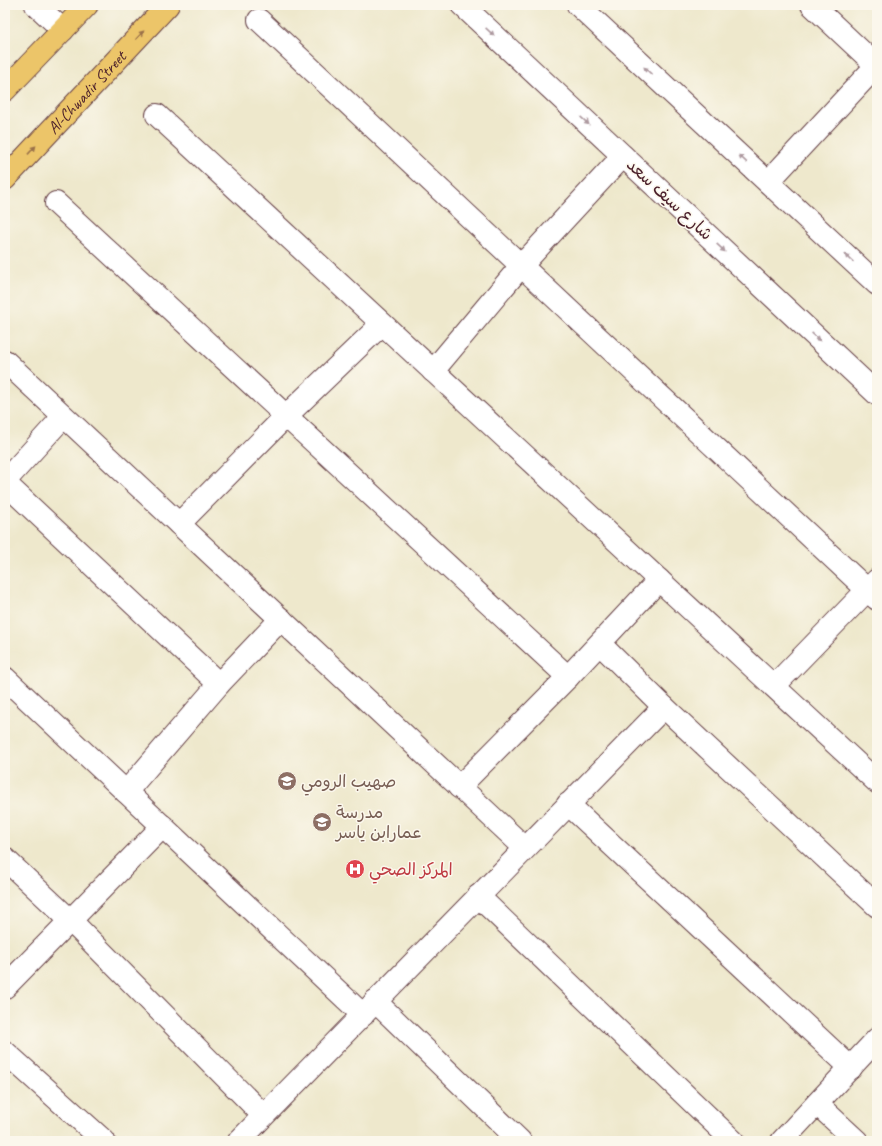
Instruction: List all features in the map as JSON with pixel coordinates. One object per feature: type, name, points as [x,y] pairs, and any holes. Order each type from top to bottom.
[{"type":"main road","points":[[5,90],[87,5]]},
{"type":"main road","name":"Al-Chwadir Street","points":[[5,179],[168,5]]},
{"type":"street","points":[[36,5],[63,30]]},
{"type":"street","name":"شارع سيف سعد","points":[[462,5],[877,394]]},
{"type":"street","points":[[578,5],[877,284]]},
{"type":"street","points":[[768,182],[877,65],[812,5]]},
{"type":"street","points":[[259,20],[521,266],[874,590],[774,686]]},
{"type":"street","points":[[157,115],[877,782]]},
{"type":"street","points":[[433,371],[521,266],[623,156]]},
{"type":"street","points":[[56,203],[568,677]]},
{"type":"street","points":[[179,524],[286,416],[382,324]]},
{"type":"street","points":[[5,361],[63,417],[525,848]]},
{"type":"street","points":[[63,417],[5,482],[219,684]]},
{"type":"street","points":[[460,787],[600,644],[659,580]]},
{"type":"street","points":[[126,792],[219,684],[281,619]]},
{"type":"street","points":[[600,644],[664,707],[877,906]]},
{"type":"street","points":[[5,678],[163,826],[520,1141]]},
{"type":"street","points":[[239,1141],[664,707]]},
{"type":"street","points":[[568,804],[851,1068]]},
{"type":"street","points":[[5,987],[163,826]]},
{"type":"street","points":[[5,859],[70,920],[264,1115]]},
{"type":"street","points":[[478,896],[733,1141]]},
{"type":"street","points":[[782,1141],[877,1039]]},
{"type":"street","points":[[5,1052],[104,1141]]},
{"type":"street","points":[[817,1104],[857,1141]]},
{"type":"place","name":"صهيب الرومي","points":[[287,781]]},
{"type":"place","name":"مدرسة عمارابن ياسر","points":[[322,822]]},
{"type":"place","name":"المركز الصحي","points":[[355,869]]}]
